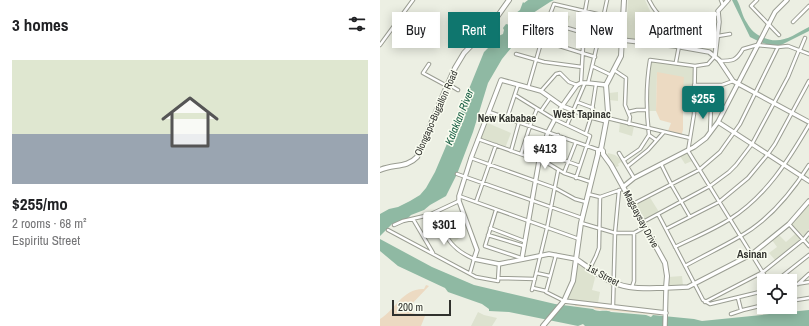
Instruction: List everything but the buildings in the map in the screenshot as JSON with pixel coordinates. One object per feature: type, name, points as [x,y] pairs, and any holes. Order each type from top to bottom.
[{"type":"main road","name":"Olongapo-Bugallon Road","points":[[380,170],[387,167],[406,165],[417,157],[447,85],[464,53],[492,24],[509,0]]},
{"type":"main road","points":[[623,12],[624,0]]},
{"type":"main road","points":[[545,324],[563,302],[573,281],[582,218],[600,152],[607,119],[606,85],[621,56],[622,48]]},
{"type":"main road","name":"Magsaysay Drive","points":[[600,152],[611,165],[665,263],[667,276],[666,288]]},
{"type":"main road","name":"1st Street","points":[[576,260],[614,283],[632,288],[666,288]]},
{"type":"street","points":[[380,45],[401,14],[413,0]]},
{"type":"street","points":[[585,11],[587,0]]},
{"type":"street","points":[[605,12],[607,0]]},
{"type":"street","points":[[649,0],[655,12]]},
{"type":"street","points":[[721,0],[723,5]]},
{"type":"street","points":[[624,160],[640,149],[649,135],[647,110],[650,60],[653,59],[676,62],[695,66],[708,64],[715,56],[718,36],[719,8],[728,0]]},
{"type":"street","points":[[757,0],[751,6],[779,35]]},
{"type":"street","points":[[588,194],[600,197],[619,190],[634,178],[688,151],[703,141],[718,122],[757,44],[775,12],[787,0]]},
{"type":"street","points":[[551,12],[554,4],[590,12]]},
{"type":"street","points":[[793,22],[809,6]]},
{"type":"street","points":[[718,36],[730,34]]},
{"type":"street","points":[[642,223],[710,186],[733,169],[752,144],[788,77],[805,38]]},
{"type":"street","points":[[719,60],[733,60],[737,58],[743,49],[757,44],[778,47],[788,46],[809,54]]},
{"type":"street","points":[[633,204],[699,170],[720,152],[735,133],[756,94],[778,47]]},
{"type":"street","points":[[528,88],[540,48]]},
{"type":"street","points":[[564,48],[595,57]]},
{"type":"street","points":[[583,48],[582,67],[585,83]]},
{"type":"street","points":[[567,125],[592,66],[597,48]]},
{"type":"street","points":[[676,62],[679,48]]},
{"type":"street","points":[[675,247],[730,219],[759,196],[784,165],[809,124],[774,103],[737,84],[733,81],[719,60],[709,52],[690,48]]},
{"type":"street","points":[[516,54],[536,60],[582,67]]},
{"type":"street","points":[[429,64],[423,73],[458,90]]},
{"type":"street","points":[[592,66],[611,75]]},
{"type":"street","points":[[695,66],[694,108],[688,151],[763,272]]},
{"type":"street","points":[[614,70],[626,78],[625,105],[630,117],[629,124]]},
{"type":"street","points":[[541,91],[556,74],[560,73],[568,82],[577,85],[585,83],[606,85]]},
{"type":"street","points":[[470,273],[477,250],[459,201],[459,196],[464,177],[488,112],[502,80],[541,91],[562,106],[591,117],[607,119],[690,138]]},
{"type":"street","points":[[694,85],[722,85],[733,81]]},
{"type":"street","points":[[666,229],[719,202],[744,182],[768,154],[809,81]]},
{"type":"street","points":[[586,134],[593,108],[596,84]]},
{"type":"street","points":[[507,118],[518,85]]},
{"type":"street","points":[[522,258],[539,161],[548,132],[562,106],[577,85]]},
{"type":"street","points":[[515,95],[554,119],[590,136],[576,178]]},
{"type":"street","points":[[710,133],[712,95]]},
{"type":"street","points":[[541,111],[550,98]]},
{"type":"street","points":[[577,102],[593,108]]},
{"type":"street","points":[[521,154],[537,108]]},
{"type":"street","points":[[694,108],[711,108]]},
{"type":"street","points":[[628,112],[647,110]]},
{"type":"street","points":[[488,112],[558,135],[600,152]]},
{"type":"street","points":[[511,151],[519,122]]},
{"type":"street","points":[[718,122],[809,181]]},
{"type":"street","points":[[628,166],[648,150],[664,132]]},
{"type":"street","points":[[558,135],[553,157],[580,166]]},
{"type":"street","points":[[649,135],[656,140]]},
{"type":"street","points":[[478,139],[549,164],[558,171],[591,182]]},
{"type":"street","points":[[564,173],[576,142]]},
{"type":"street","points":[[476,202],[496,145]]},
{"type":"street","points":[[619,153],[634,178]]},
{"type":"street","points":[[471,158],[555,188],[575,199],[586,202]]},
{"type":"street","points":[[661,164],[690,217]]},
{"type":"street","points":[[685,266],[741,236],[775,210],[809,165]]},
{"type":"street","points":[[558,171],[548,228],[532,289],[546,291],[563,302],[612,306],[666,314]]},
{"type":"street","points":[[457,174],[582,218]]},
{"type":"street","points":[[612,306],[615,233],[619,190]]},
{"type":"street","points":[[459,196],[579,239]]},
{"type":"street","points":[[590,269],[598,250],[600,197]]},
{"type":"street","points":[[394,225],[434,213],[459,201]]},
{"type":"street","points":[[665,326],[666,288],[684,288],[752,254],[789,224],[809,201]]},
{"type":"street","points":[[496,210],[485,244],[486,247],[522,258]]},
{"type":"street","points":[[434,213],[452,245],[461,253],[474,259],[499,264],[540,254],[549,254],[576,260]]},
{"type":"street","points":[[658,214],[701,299],[710,304],[757,293]]},
{"type":"street","points":[[413,219],[433,253]]},
{"type":"street","points":[[581,223],[615,233],[634,233],[645,227]]},
{"type":"street","points":[[789,224],[809,246]]},
{"type":"street","points":[[490,228],[524,241]]},
{"type":"street","points":[[388,230],[479,277],[497,281],[498,278],[535,279]]},
{"type":"street","points":[[632,288],[634,281],[634,233]]},
{"type":"street","points":[[705,302],[763,272],[804,239],[809,233]]},
{"type":"street","points":[[488,235],[524,246]]},
{"type":"street","points":[[546,291],[556,255]]},
{"type":"street","points":[[785,274],[809,255]]},
{"type":"street","points":[[498,278],[499,264]]},
{"type":"street","points":[[536,273],[550,276]]},
{"type":"street","points":[[798,284],[809,274]]},
{"type":"street","points":[[798,284],[809,282]]},
{"type":"street","points":[[738,298],[741,310]]},
{"type":"street","points":[[797,300],[809,298]]},
{"type":"street","points":[[731,314],[757,307]]},
{"type":"shaded area","points":[[628,0],[645,0],[651,12],[635,12],[635,41],[627,40]]},
{"type":"shaded area","points":[[651,60],[694,66],[693,92],[683,91],[657,72],[656,111],[648,111]]},
{"type":"shaded area","points":[[657,72],[684,77],[683,91],[693,92],[692,109],[683,109],[683,130],[681,136],[668,131],[671,123],[660,120],[656,111]]},
{"type":"shaded area","points":[[618,92],[618,101],[609,100],[609,93]]},
{"type":"shaded area","points":[[485,122],[511,133],[505,148],[478,139]]},
{"type":"shaded area","points":[[620,122],[634,126],[632,136],[619,132]]},
{"type":"shaded area","points":[[608,153],[621,159],[624,165],[621,162],[618,164],[619,166],[616,167],[607,156]]},
{"type":"shaded area","points":[[687,153],[692,161],[685,164],[680,156]]},
{"type":"shaded area","points":[[649,196],[659,212],[643,220],[635,204]]},
{"type":"shaded area","points":[[809,202],[809,229],[804,236],[791,224]]},
{"type":"shaded area","points":[[455,217],[462,235],[453,244],[441,226],[448,222],[449,219]]},
{"type":"shaded area","points":[[795,234],[801,239],[775,260],[769,253],[777,247],[772,240],[779,235],[786,242]]},
{"type":"shaded area","points":[[577,262],[596,274],[592,290],[600,292],[598,303],[566,299]]},
{"type":"shaded area","points":[[682,276],[683,286],[668,286],[668,277]]},
{"type":"shaded area","points":[[426,285],[429,286],[409,307],[411,313],[425,316],[421,326],[380,326],[380,319],[400,300],[410,292],[424,289]]},
{"type":"shaded area","points":[[576,303],[661,315],[595,309],[593,307],[575,306]]},
{"type":"shaded area","points":[[478,312],[497,318],[492,326],[471,326]]},
{"type":"water","points":[[528,0],[554,0],[535,12],[517,12],[520,10],[523,2],[524,3]]},
{"type":"water","points":[[732,0],[737,0],[744,17],[752,30],[762,37],[781,40],[809,27],[809,31],[781,45],[769,45],[758,41],[750,37]]},
{"type":"water","name":"Kalaklan River","points":[[506,24],[508,24],[508,48],[511,48],[502,59],[488,83],[473,132],[457,174],[446,196],[424,210],[411,215],[406,220],[392,224],[380,236],[380,214],[410,201],[420,195],[426,188],[435,172],[465,98],[470,91],[469,89],[484,52],[488,48],[500,48],[500,35],[503,34],[503,28]]},
{"type":"water","points":[[380,239],[432,267],[474,285],[555,304],[593,309],[597,311],[646,315],[651,317],[653,315],[702,321],[770,314],[797,314],[797,311],[809,310],[809,326],[585,326],[583,324],[578,326],[509,312],[489,311],[489,309],[482,304],[448,292],[445,288],[398,266],[380,251]]},
{"type":"district","name":"West Tapinac","points":[[582,114]]},
{"type":"district","name":"New Kababae","points":[[507,118]]},
{"type":"district","name":"Asinan","points":[[752,254]]}]
